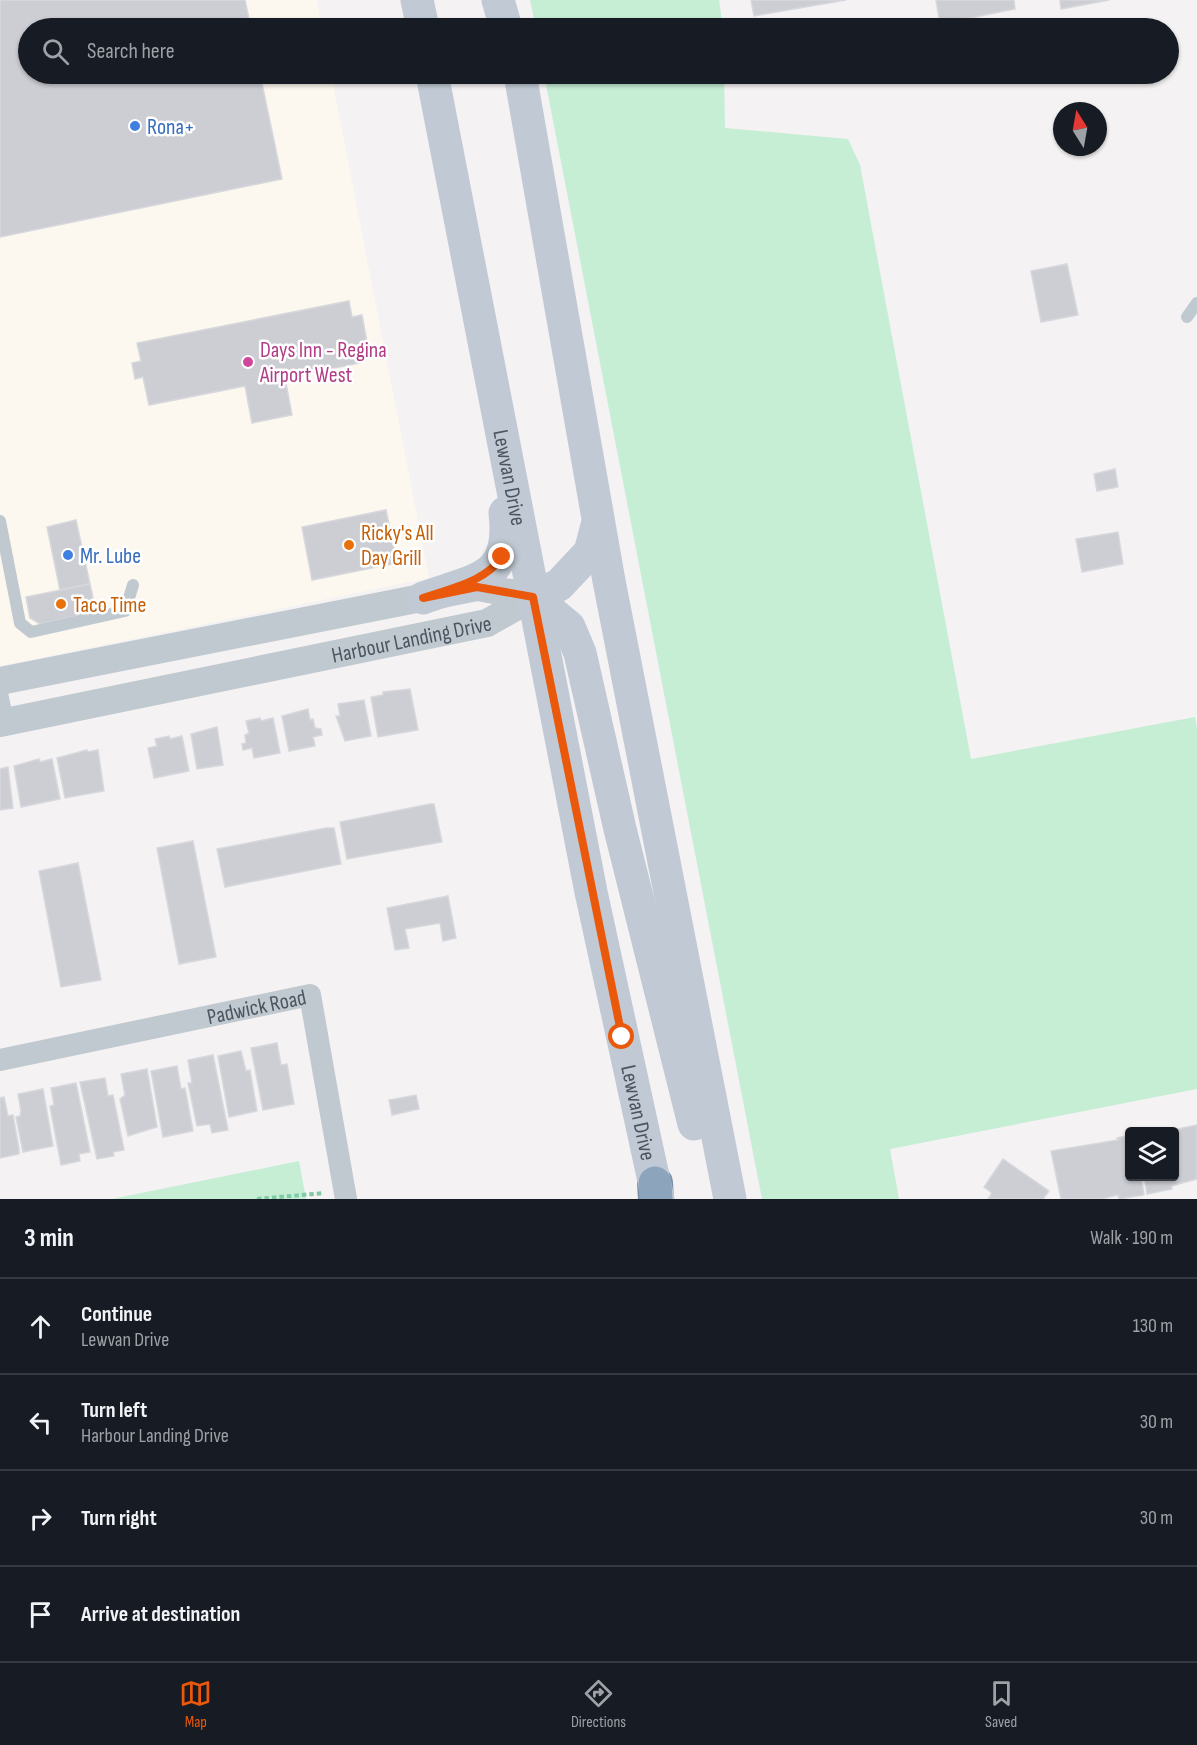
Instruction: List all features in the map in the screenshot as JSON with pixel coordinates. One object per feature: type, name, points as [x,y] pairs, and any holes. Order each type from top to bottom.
[{"type":"main road","points":[[417,0],[421,18]]},
{"type":"main road","points":[[498,0],[503,18]]},
{"type":"main road","points":[[506,0],[509,18]]},
{"type":"main road","name":"Lewvan Drive","points":[[434,84],[591,892],[656,1194]]},
{"type":"main road","points":[[520,84],[528,115],[598,522],[730,1199]]},
{"type":"main road","points":[[423,598],[482,577],[495,568],[502,557],[507,541],[481,327]]},
{"type":"main road","points":[[598,522],[590,552],[559,585],[533,597],[569,627],[580,653],[620,829],[699,1147],[716,1199]]},
{"type":"street","name":"Harbour Landing Drive","points":[[0,682],[477,587],[533,597]]},
{"type":"street","name":"Harbour Landing Drive","points":[[4,722],[487,623],[533,597]]},
{"type":"street","name":"Padwick Road","points":[[0,1059],[310,995],[346,1195]]},
{"type":"lane","points":[[1188,317],[1197,303]]},
{"type":"lane","points":[[0,521],[20,623],[31,632],[125,611],[133,585]]},
{"type":"lane","points":[[0,682],[4,722]]},
{"type":"path","points":[[257,1199],[346,1195]]},
{"type":"shaded area","points":[[0,0],[317,0],[320,18],[18,18],[18,84],[333,84],[429,578],[0,666]]},
{"type":"green space","points":[[530,0],[719,0],[722,18],[534,18]]},
{"type":"green space","points":[[546,84],[724,84],[725,128],[848,139],[860,165],[971,759],[1195,717],[1197,729],[1197,1089],[890,1149],[899,1199],[762,1199]]},
{"type":"green space","points":[[299,1161],[306,1199],[112,1199]]},
{"type":"building","name":"Rona+","points":[[0,0],[245,0],[249,18],[18,18],[18,84],[262,84],[282,179],[0,237]]},
{"type":"building","points":[[751,0],[846,0],[754,16]]},
{"type":"building","points":[[936,0],[1014,0],[1015,9],[970,18],[939,18]]},
{"type":"building","points":[[1060,0],[1109,0],[1061,9]]},
{"type":"building","points":[[1067,264],[1078,315],[1041,322],[1031,271]]},
{"type":"building","name":"Days Inn - Regina Airport West","points":[[349,301],[352,317],[362,315],[367,342],[356,345],[360,363],[285,378],[292,415],[252,423],[245,386],[149,405],[143,377],[135,379],[132,363],[141,361],[137,343]]},
{"type":"building","points":[[1115,469],[1118,487],[1097,491],[1094,474]]},
{"type":"building","name":"Ricky's All Day Grill","points":[[386,510],[397,563],[312,580],[302,527]]},
{"type":"building","name":"Mr. Lube","points":[[76,520],[90,584],[60,590],[47,527]]},
{"type":"building","points":[[1118,532],[1123,564],[1082,572],[1076,539]]},
{"type":"building","name":"Taco Time","points":[[90,584],[96,612],[40,624],[30,618],[26,597]]},
{"type":"building","points":[[410,689],[418,730],[378,737],[371,697],[383,695],[383,692]]},
{"type":"building","points":[[364,700],[371,736],[345,741],[336,716],[340,716],[338,704]]},
{"type":"building","points":[[308,709],[310,720],[313,719],[315,728],[321,729],[322,735],[313,737],[315,746],[289,751],[282,716]]},
{"type":"building","points":[[260,718],[261,721],[273,718],[280,753],[254,758],[252,748],[243,750],[242,744],[246,743],[245,735],[249,733],[246,721]]},
{"type":"building","points":[[217,727],[223,765],[197,769],[191,734]]},
{"type":"building","points":[[169,736],[170,739],[182,736],[189,771],[154,778],[148,748],[157,746],[155,739]]},
{"type":"building","points":[[87,750],[88,752],[98,750],[104,791],[65,798],[57,758]]},
{"type":"building","points":[[39,759],[40,762],[52,759],[60,799],[21,807],[14,766]]},
{"type":"building","points":[[8,767],[13,808],[0,810],[0,769]]},
{"type":"building","points":[[434,804],[442,842],[347,859],[340,822]]},
{"type":"building","points":[[334,828],[341,864],[225,887],[217,849]]},
{"type":"building","points":[[193,841],[216,957],[179,964],[157,848]]},
{"type":"building","points":[[78,863],[101,980],[61,987],[39,871]]},
{"type":"building","points":[[448,896],[456,938],[443,941],[440,923],[405,929],[409,948],[395,950],[387,908]]},
{"type":"building","points":[[277,1043],[281,1065],[287,1064],[294,1104],[263,1110],[251,1048]]},
{"type":"building","points":[[241,1051],[246,1071],[250,1070],[257,1111],[229,1117],[218,1056]]},
{"type":"building","points":[[213,1055],[228,1130],[212,1133],[210,1124],[197,1126],[188,1083],[192,1083],[188,1060]]},
{"type":"building","points":[[177,1066],[181,1089],[185,1088],[193,1131],[163,1137],[151,1071]]},
{"type":"building","points":[[147,1069],[157,1127],[128,1136],[120,1099],[125,1095],[121,1074]]},
{"type":"building","points":[[105,1078],[108,1096],[113,1095],[124,1150],[113,1152],[114,1156],[97,1159],[80,1082]]},
{"type":"building","points":[[76,1083],[90,1152],[79,1154],[80,1161],[61,1165],[50,1106],[54,1105],[51,1088]]},
{"type":"building","points":[[43,1089],[53,1146],[23,1152],[16,1117],[20,1116],[21,1111],[18,1094]]},
{"type":"building","points":[[416,1095],[419,1109],[392,1115],[389,1100]]},
{"type":"building","points":[[4,1097],[8,1116],[13,1115],[19,1154],[0,1158],[0,1098]]},
{"type":"building","points":[[1197,1125],[1197,1179],[1171,1186],[1172,1189],[1147,1194],[1145,1181],[1179,1181],[1179,1129]]},
{"type":"building","points":[[1125,1136],[1125,1181],[1142,1181],[1144,1195],[1119,1199],[1118,1195],[1101,1199],[1061,1199],[1051,1151],[1118,1140],[1117,1138]]},
{"type":"building","points":[[1003,1159],[1049,1191],[1043,1199],[988,1199],[992,1193],[984,1187]]},
{"type":"place","name":"Rona+","points":[[135,126]]},
{"type":"place","name":"Days Inn - Regina Airport West","points":[[248,362]]},
{"type":"place","name":"Ricky's All Day Grill","points":[[349,545]]},
{"type":"place","name":"Mr. Lube","points":[[68,555]]},
{"type":"place","name":"Taco Time","points":[[61,604]]},
{"type":"route","points":[[502,557],[495,568],[482,577],[423,598],[477,587],[533,597],[622,1037]]}]
